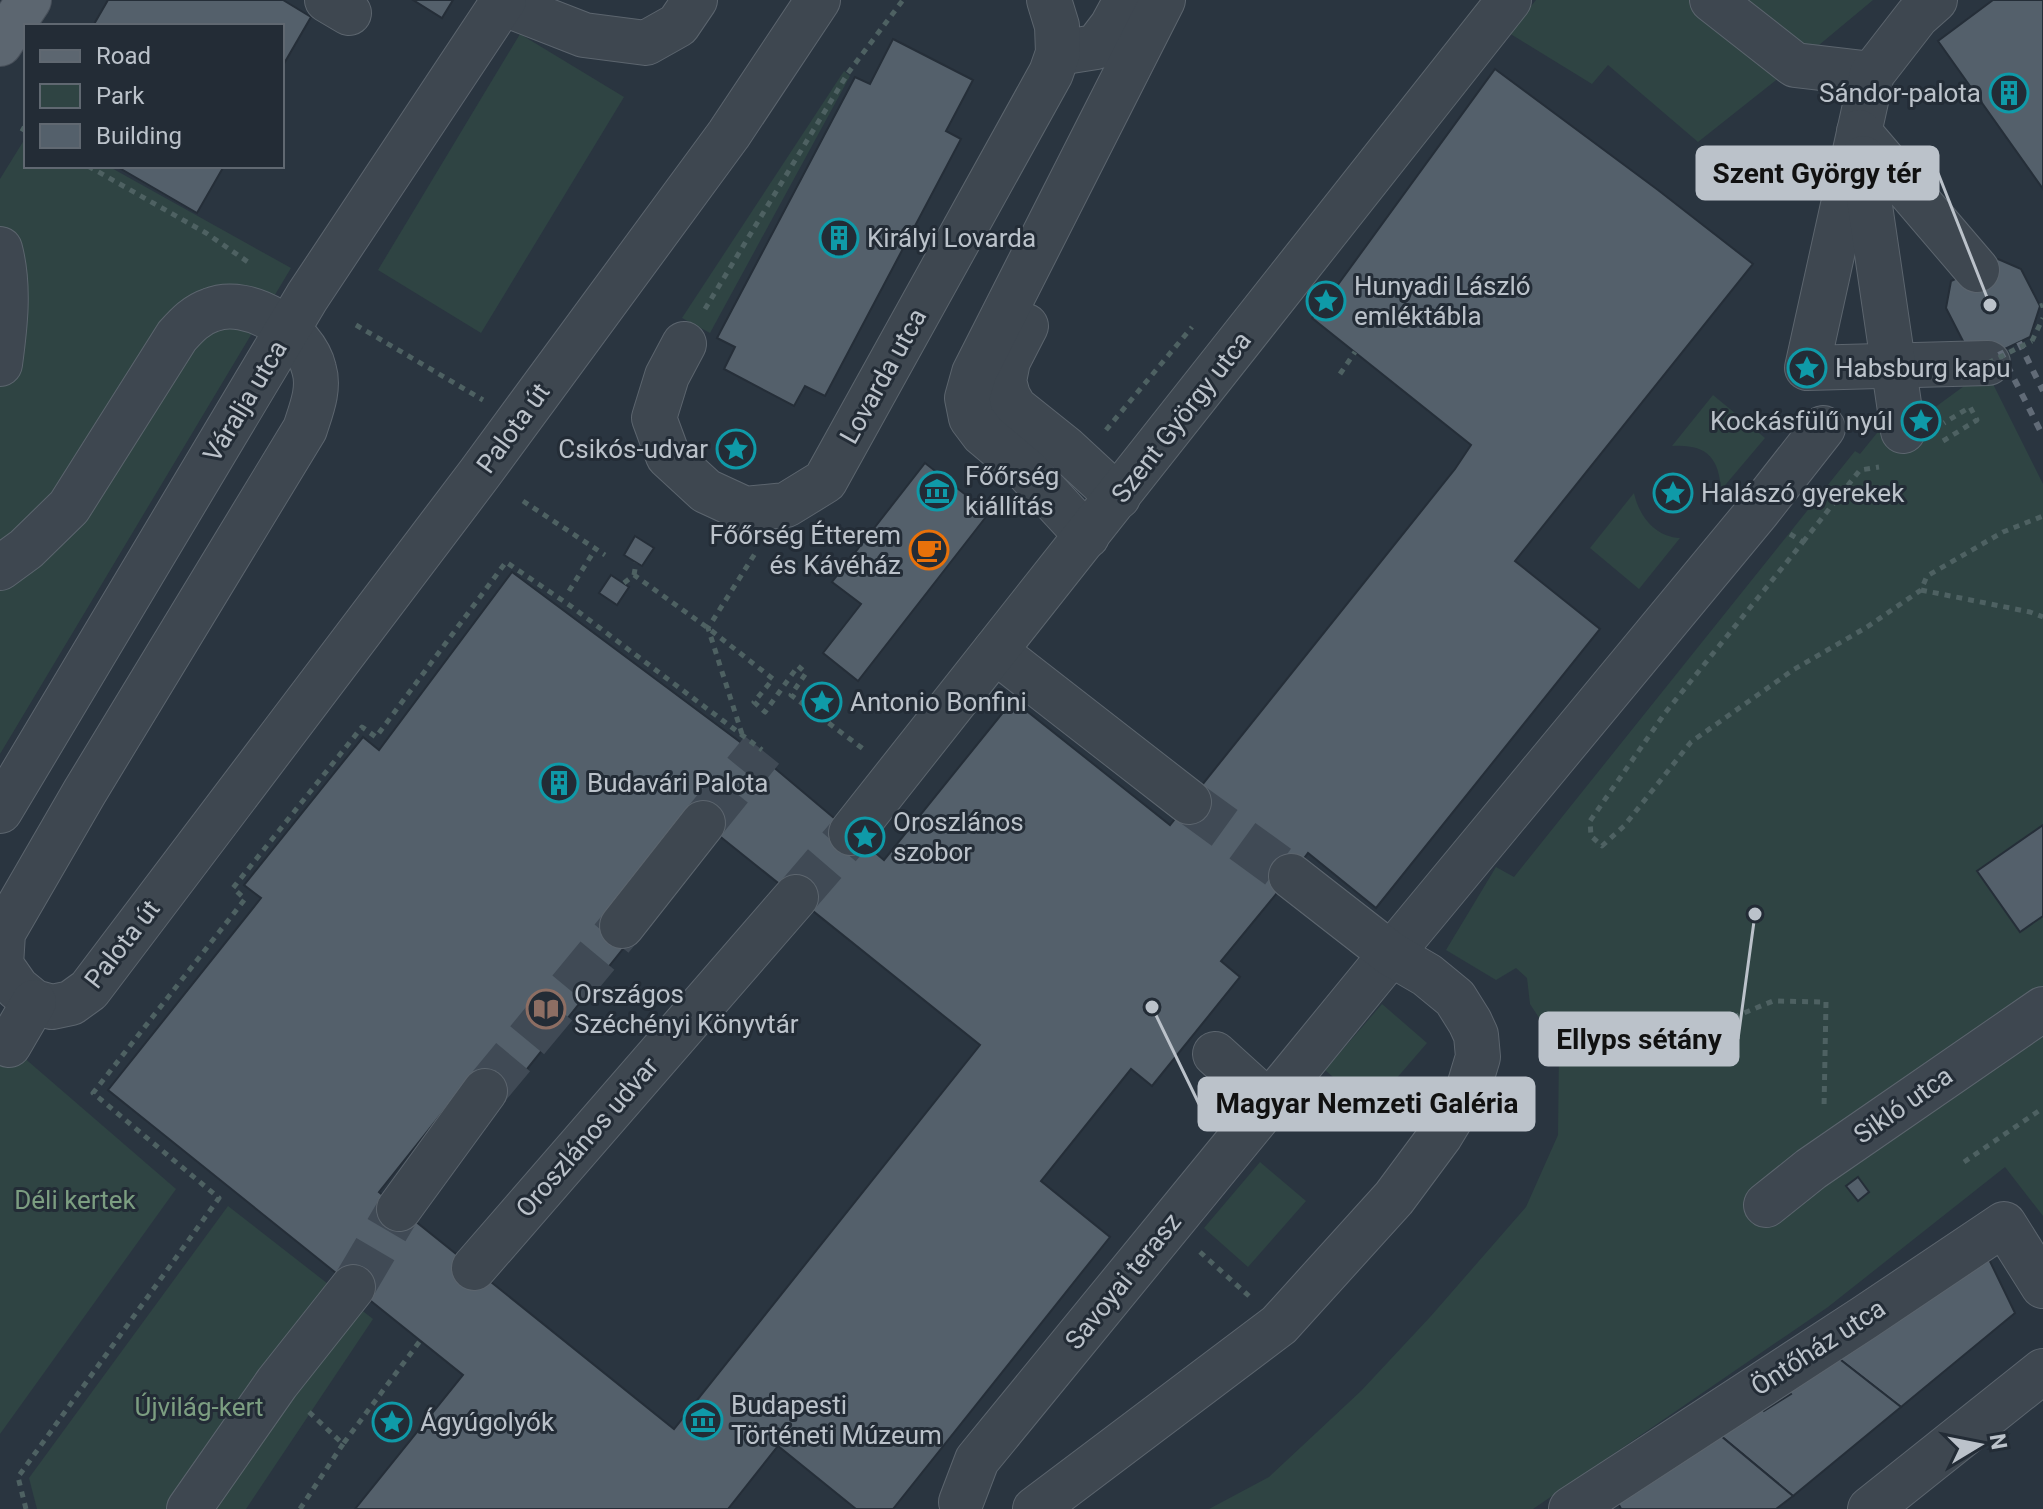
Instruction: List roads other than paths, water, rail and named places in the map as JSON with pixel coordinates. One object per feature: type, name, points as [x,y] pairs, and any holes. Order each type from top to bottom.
[{"type":"main road","points":[[0,44],[29,0]]},
{"type":"street","points":[[503,2],[584,35],[646,43],[678,25],[695,0]]},
{"type":"street","name":"Palota út","points":[[34,1002],[52,1007],[71,1003],[89,990],[480,473],[729,134],[818,0]]},
{"type":"street","points":[[1049,0],[1057,26],[1058,53],[1096,47],[1126,0]]},
{"type":"street","points":[[1087,536],[1027,471],[983,434],[971,418],[967,398],[974,373],[1163,0]]},
{"type":"street","points":[[1118,497],[1065,448],[1015,408],[1004,381],[1008,361],[1194,0]]},
{"type":"street","name":"Szent György utca","points":[[851,833],[1509,0]]},
{"type":"street","points":[[1712,0],[1795,65],[1872,74]]},
{"type":"street","points":[[1935,0],[1917,16],[1872,74],[1807,368],[1988,363]]},
{"type":"street","name":"Váralja utca","points":[[0,811],[307,297],[503,2]]},
{"type":"street","name":"Lovarda utca","points":[[684,344],[667,376],[654,418],[668,456],[706,491],[745,509],[786,505],[825,481],[1051,73],[1058,53]]},
{"type":"street","points":[[1859,132],[1977,270]]},
{"type":"street","points":[[1859,132],[1894,365],[1894,448]]},
{"type":"street","points":[[0,249],[4,264],[5,328],[0,364]]},
{"type":"street","points":[[0,568],[26,549],[69,507],[177,336],[193,319],[213,308],[233,306],[256,310],[288,329],[308,350],[315,371],[315,400],[305,429],[84,793],[3,933],[1,965],[17,988],[34,1002],[9,1045]]},
{"type":"street","name":"Savoyai terasz","points":[[966,1506],[977,1460],[1823,428]]},
{"type":"street","points":[[995,651],[1189,802]]},
{"type":"street","points":[[622,926],[703,823]]},
{"type":"street","points":[[1035,1509],[1279,1325],[1394,1198],[1440,1136],[1468,1090],[1478,1057],[1476,1035],[1455,998],[1427,975],[1391,954],[1291,876]]},
{"type":"street","name":"Oroszlános udvar","points":[[474,1268],[796,897]]},
{"type":"street","name":"Sikló utca","points":[[1766,1205],[1811,1169],[2043,1009]]},
{"type":"street","points":[[1215,1054],[1269,1103]]},
{"type":"street","points":[[399,1209],[485,1091]]},
{"type":"street","name":"Öntőház utca","points":[[1571,1509],[2004,1224],[2043,1286]]},
{"type":"street","points":[[189,1509],[277,1383],[353,1287]]},
{"type":"street","points":[[1870,1509],[2043,1371]]},
{"type":"tunnel","points":[[703,823],[762,750]]},
{"type":"tunnel","points":[[1189,802],[1291,876]]},
{"type":"tunnel","points":[[796,897],[851,833]]},
{"type":"tunnel","points":[[485,1091],[622,926]]},
{"type":"tunnel","points":[[353,1287],[399,1209]]},
{"type":"railway","points":[[2019,342],[2043,391]]},
{"type":"railway","points":[[2000,351],[2043,436]]},
{"type":"place","name":"Sándor-palota","points":[[2009,93]]},
{"type":"place","name":"Királyi Lovarda","points":[[839,238]]},
{"type":"place","name":"Hunyadi László emléktábla","points":[[1326,301]]},
{"type":"place","name":"Szent György tér","points":[[1990,305]]},
{"type":"place","name":"Habsburg kapu","points":[[1807,368]]},
{"type":"place","name":"Kockásfülű nyúl","points":[[1921,421]]},
{"type":"place","name":"Csikós-udvar","points":[[736,449]]},
{"type":"place","name":"Főőrség kiállítás","points":[[937,491]]},
{"type":"place","name":"Halászó gyerekek","points":[[1673,493]]},
{"type":"place","name":"Főőrség Étterem és Kávéház","points":[[929,550]]},
{"type":"place","name":"Antonio Bonfini","points":[[822,702]]},
{"type":"place","name":"Budavári Palota","points":[[559,783]]},
{"type":"place","name":"Oroszlános szobor","points":[[865,837]]},
{"type":"place","name":"Ellyps sétány","points":[[1755,914]]},
{"type":"place","name":"Magyar Nemzeti Galéria","points":[[1152,1007]]},
{"type":"place","name":"Országos Széchényi Könyvtár","points":[[546,1009]]},
{"type":"place","name":"Budapesti Történeti Múzeum","points":[[703,1420]]},
{"type":"place","name":"Ágyúgolyók","points":[[392,1422]]},
{"type":"park label","name":"Déli kertek","points":[[75,1200]]},
{"type":"park label","name":"Újvilág-kert","points":[[199,1407]]}]
